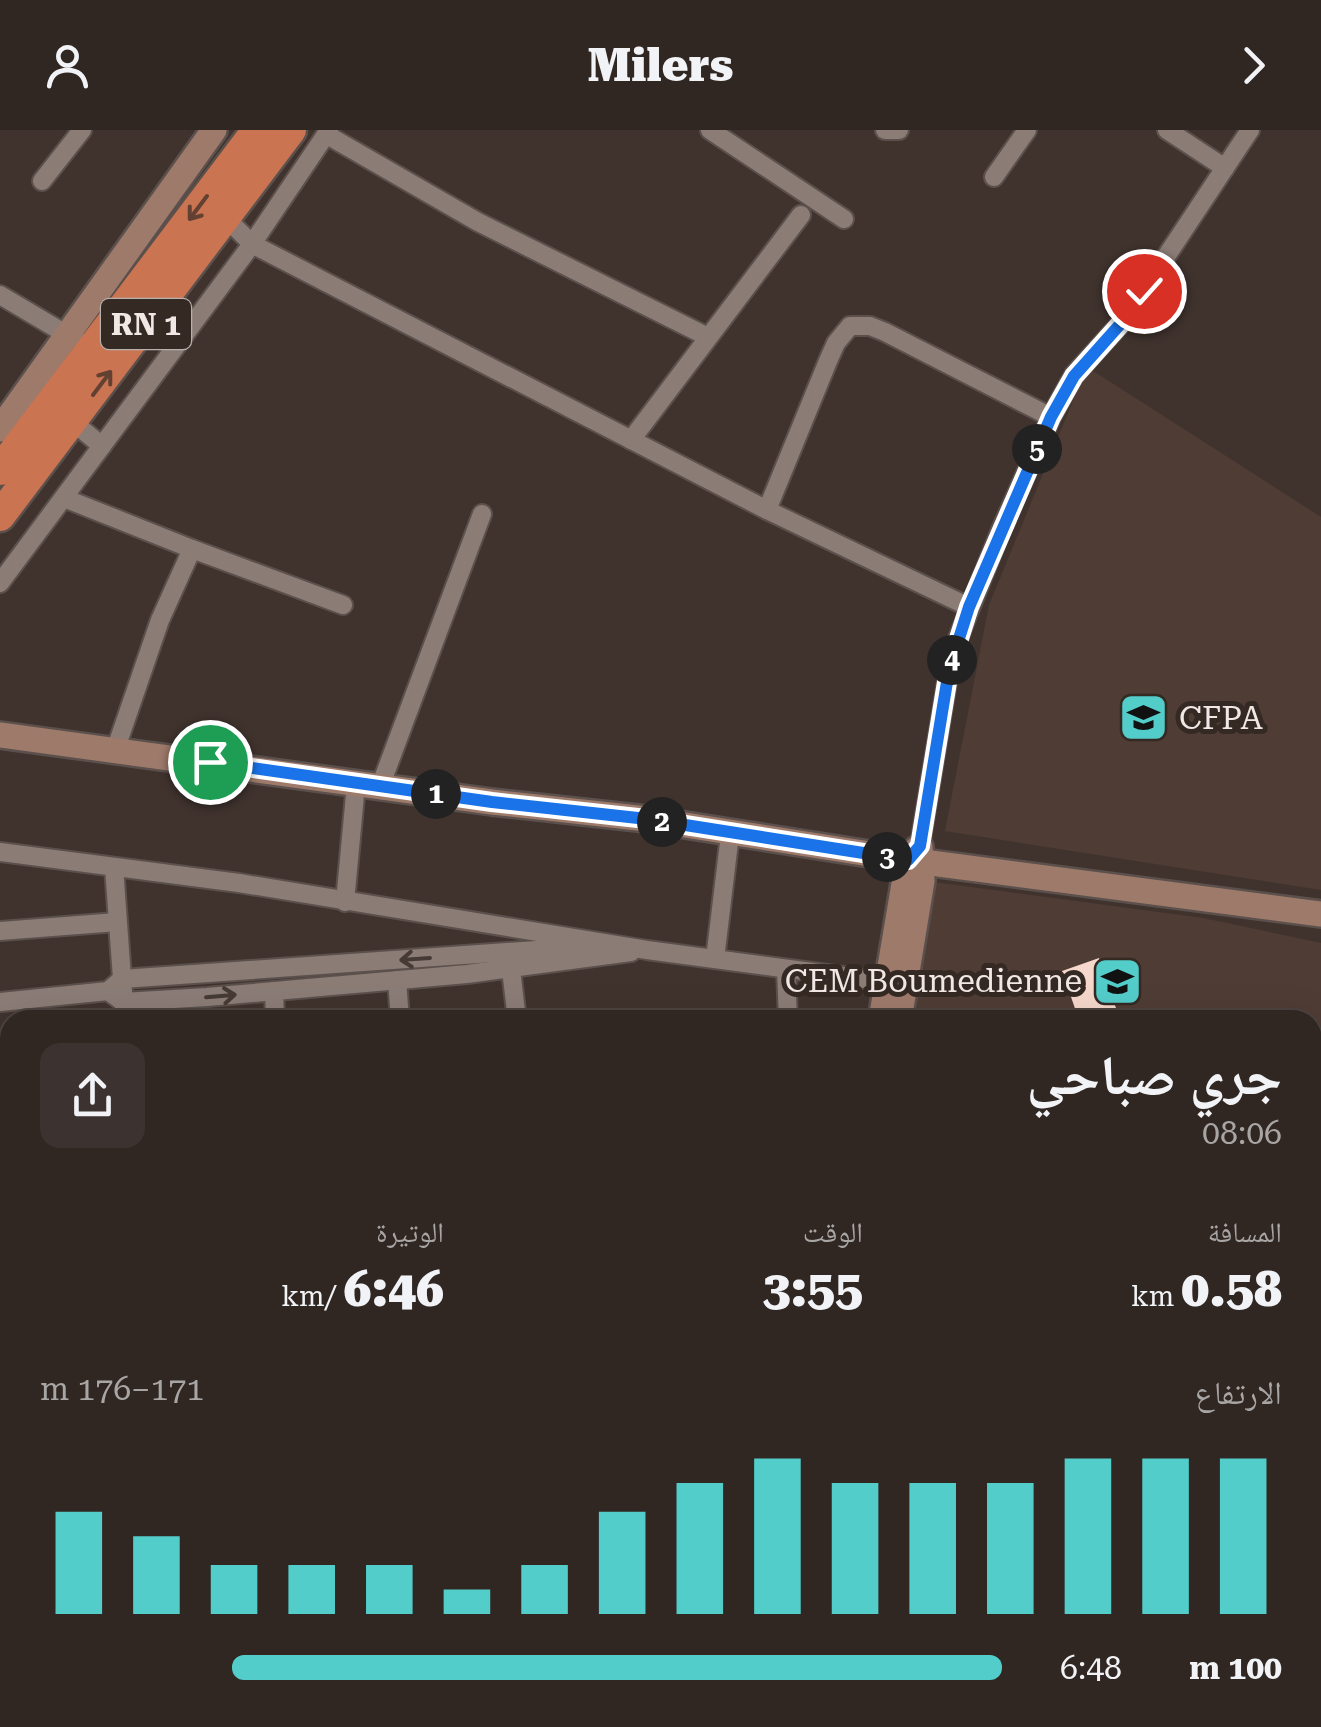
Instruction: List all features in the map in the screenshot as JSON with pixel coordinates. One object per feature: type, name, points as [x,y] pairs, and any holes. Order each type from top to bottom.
[{"type":"highway","name":"RN 1","points":[[0,516],[79,342],[257,130]]},
{"type":"highway","name":"RN 1","points":[[0,470],[49,406],[225,217],[291,130]]},
{"type":"street","points":[[42,181],[82,130]]},
{"type":"street","points":[[0,296],[79,342],[214,130]]},
{"type":"street","points":[[710,130],[844,220]]},
{"type":"street","points":[[885,130],[900,130]]},
{"type":"street","points":[[994,177],[1027,130]]},
{"type":"street","points":[[1167,130],[1225,168]]},
{"type":"street","points":[[885,1010],[896,983],[949,670],[969,607],[1051,417],[1074,376],[1124,320],[1250,130]]},
{"type":"street","points":[[0,583],[252,244],[328,132],[478,222],[708,338]]},
{"type":"street","points":[[631,440],[802,215]]},
{"type":"street","points":[[225,217],[252,244],[768,510],[969,607]]},
{"type":"street","points":[[768,510],[836,343],[850,326],[870,326],[884,332],[1051,417]]},
{"type":"street","points":[[0,429],[49,406],[102,446]]},
{"type":"street","points":[[64,498],[342,605]]},
{"type":"street","points":[[345,902],[368,785],[482,514]]},
{"type":"street","points":[[116,748],[160,620],[192,549]]},
{"type":"street","points":[[0,735],[917,856],[1321,917]]},
{"type":"street","points":[[715,960],[730,834]]},
{"type":"street","points":[[0,852],[239,882],[647,950],[896,983]]},
{"type":"street","points":[[114,868],[120,998]]},
{"type":"street","points":[[467,954],[469,919]]},
{"type":"street","points":[[0,931],[117,922]]},
{"type":"street","points":[[120,998],[332,965],[617,944]]},
{"type":"street","points":[[0,1002],[274,991],[512,969],[647,950]]},
{"type":"street","points":[[332,965],[332,985]]},
{"type":"street","points":[[512,969],[516,1010]]},
{"type":"street","points":[[786,969],[788,1010]]},
{"type":"street","points":[[398,980],[400,1010]]},
{"type":"street","points":[[896,983],[899,1010]]},
{"type":"street","points":[[274,991],[275,1010]]},
{"type":"shaded area","name":"CFPA","points":[[1087,367],[1321,517],[1321,890],[945,831],[989,605]]},
{"type":"shaded area","name":"CEM Boumedienne","points":[[926,881],[1203,918],[1321,943],[1321,1010],[910,1010]]},
{"type":"building","points":[[1099,958],[1117,1010],[1076,1010],[1062,971]]},
{"type":"place","name":"CFPA","points":[[1144,718]]},
{"type":"place","name":"CEM Boumedienne","points":[[1117,981]]},
{"type":"route","points":[[210,762],[492,802],[647,819],[908,860],[920,846],[949,670],[969,607],[1051,417],[1074,376],[1144,291]]}]
